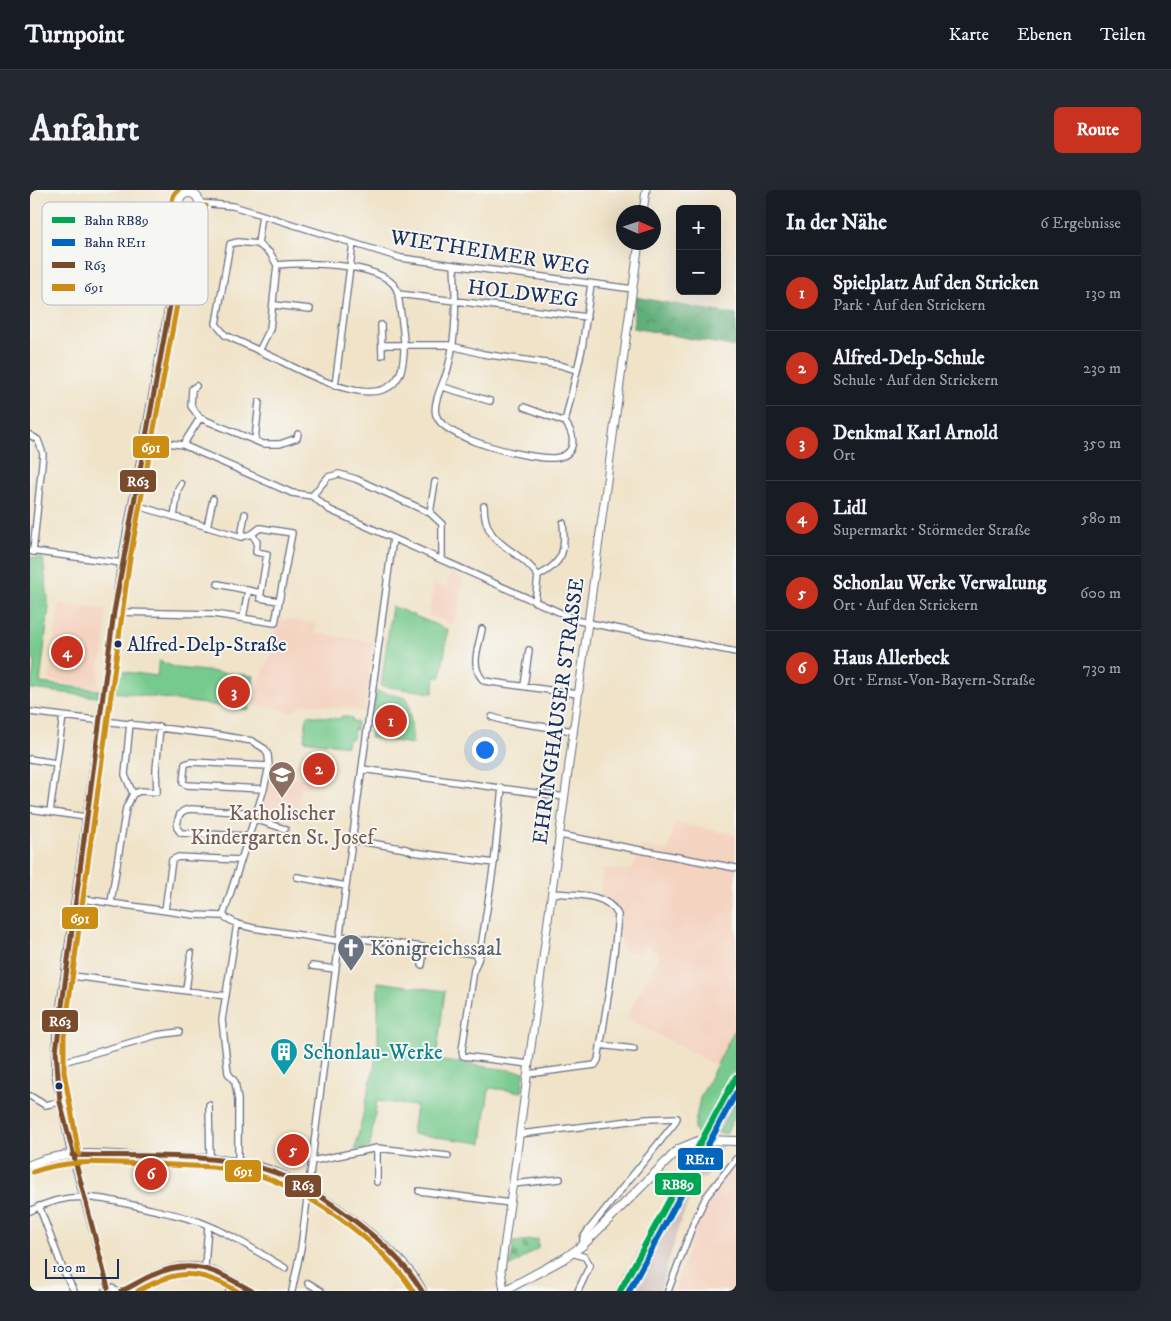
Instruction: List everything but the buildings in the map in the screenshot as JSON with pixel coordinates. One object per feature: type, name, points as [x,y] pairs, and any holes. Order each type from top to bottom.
[{"type":"main road","points":[[180,202],[183,195],[191,192],[197,197],[199,202]]},
{"type":"main road","points":[[72,1155],[60,1102],[56,1064],[65,975],[114,612],[169,305]]},
{"type":"main road","points":[[504,1291],[583,1245],[673,1153],[695,1141],[720,1139],[736,1141]]},
{"type":"main road","points":[[30,1165],[50,1158],[72,1155],[210,1159],[238,1162],[280,1174],[307,1189],[392,1253],[409,1270],[422,1291]]},
{"type":"street","points":[[644,205],[646,190]]},
{"type":"street","name":"WIETHEIMER WEG","points":[[208,204],[233,206],[401,258],[633,290]]},
{"type":"street","points":[[258,244],[262,215]]},
{"type":"street","points":[[260,351],[270,329],[277,265],[270,253],[258,244],[238,242],[230,244],[215,321],[218,329],[225,335],[334,386],[359,391],[386,387],[398,377],[401,370],[404,344],[401,295],[396,285],[386,277],[350,268],[312,263],[277,265]]},
{"type":"street","points":[[334,386],[353,243]]},
{"type":"street","name":"EHRINGHAUSER STRASSE","points":[[504,1291],[501,1271],[638,250]]},
{"type":"street","points":[[454,265],[456,301],[453,346],[443,387],[435,405],[435,412],[440,423],[458,435],[491,446],[541,458],[562,456],[570,451],[573,445],[571,429],[565,422],[524,407]]},
{"type":"street","points":[[565,422],[568,416],[592,284]]},
{"type":"street","name":"HOLDWEG","points":[[401,295],[587,317]]},
{"type":"street","points":[[274,304],[310,309]]},
{"type":"street","points":[[381,325],[382,355]]},
{"type":"street","points":[[383,345],[453,346],[492,355],[560,365],[576,370]]},
{"type":"street","points":[[196,386],[192,390],[191,406],[200,418],[271,445],[297,438],[298,434]]},
{"type":"street","points":[[443,387],[490,401]]},
{"type":"street","points":[[255,440],[259,402]]},
{"type":"street","points":[[183,445],[200,418]]},
{"type":"street","points":[[30,436],[38,440],[43,454],[31,551],[122,563]]},
{"type":"street","points":[[144,440],[183,445],[292,493],[312,496],[330,510],[588,624],[736,652]]},
{"type":"street","points":[[312,496],[328,477],[339,474],[356,479],[430,513],[442,524],[442,558]]},
{"type":"street","points":[[430,513],[435,482]]},
{"type":"street","points":[[174,517],[178,489],[181,484]]},
{"type":"street","points":[[207,527],[213,499]]},
{"type":"street","points":[[114,612],[213,614],[275,623],[292,533],[260,528],[252,534],[241,537],[132,504]]},
{"type":"street","points":[[484,506],[484,518],[494,539],[524,560],[538,576],[535,602]]},
{"type":"street","points":[[241,537],[245,514]]},
{"type":"street","points":[[538,576],[558,564],[561,556],[563,523]]},
{"type":"street","points":[[252,534],[257,542],[256,552],[267,554],[260,598],[279,601]]},
{"type":"street","points":[[292,1291],[297,1279],[339,938],[394,538]]},
{"type":"street","points":[[218,584],[261,593]]},
{"type":"street","points":[[243,618],[248,591]]},
{"type":"street","points":[[482,629],[475,658],[478,676],[484,681],[578,694]]},
{"type":"street","points":[[524,686],[529,650]]},
{"type":"street","points":[[30,712],[160,727],[252,741],[261,745],[268,755],[269,766],[264,789],[223,916]]},
{"type":"street","points":[[50,812],[63,716]]},
{"type":"street","points":[[492,717],[505,721],[574,731]]},
{"type":"street","points":[[130,723],[126,775],[133,794]]},
{"type":"street","points":[[111,902],[126,808],[133,794],[140,790],[157,792],[156,770],[160,727]]},
{"type":"street","points":[[30,759],[56,763]]},
{"type":"street","points":[[264,789],[187,785],[182,783],[182,777],[185,764],[202,762],[269,766]]},
{"type":"street","points":[[362,769],[565,797]]},
{"type":"street","points":[[502,788],[494,863],[478,960],[474,970],[463,1056],[529,1064]]},
{"type":"street","points":[[30,809],[86,817]]},
{"type":"street","points":[[248,836],[181,832],[177,828],[178,816],[182,811],[216,810],[255,816],[285,829]]},
{"type":"street","points":[[560,835],[736,868]]},
{"type":"street","points":[[353,840],[406,849],[413,852],[494,863]]},
{"type":"street","points":[[165,910],[172,860],[178,857],[240,860]]},
{"type":"street","points":[[297,877],[346,886]]},
{"type":"street","points":[[528,1074],[595,1065],[598,1060],[605,1005],[613,970],[618,915],[608,901],[552,893]]},
{"type":"street","points":[[76,898],[209,917],[223,916],[237,924],[253,928],[475,954],[478,960]]},
{"type":"street","points":[[237,924],[222,1020],[228,1073],[236,1082],[238,1100],[238,1162]]},
{"type":"street","points":[[422,965],[424,948]]},
{"type":"street","points":[[186,990],[191,953]]},
{"type":"street","points":[[312,966],[335,969]]},
{"type":"street","points":[[65,975],[226,996]]},
{"type":"street","points":[[56,1064],[157,1035],[180,1032]]},
{"type":"street","points":[[600,1045],[634,1049]]},
{"type":"street","points":[[30,1096],[45,1105],[60,1102]]},
{"type":"street","points":[[209,1105],[210,1159]]},
{"type":"street","points":[[520,1134],[677,1118],[587,1232],[583,1238],[583,1245]]},
{"type":"street","points":[[312,1162],[377,1148],[448,1156]]},
{"type":"street","points":[[377,1148],[377,1182]]},
{"type":"street","points":[[72,1155],[107,1290],[116,1291]]},
{"type":"street","points":[[668,1291],[694,1222],[706,1197],[736,1158]]},
{"type":"street","points":[[513,1184],[560,1179]]},
{"type":"street","points":[[419,1191],[510,1202]]},
{"type":"street","points":[[30,1211],[58,1199],[83,1196],[168,1214],[208,1226],[285,1268]]},
{"type":"street","points":[[39,1206],[64,1272],[74,1291]]},
{"type":"street","points":[[205,1266],[208,1226]]},
{"type":"street","points":[[572,1253],[585,1257],[590,1265],[578,1291]]},
{"type":"street","points":[[121,1291],[154,1274],[182,1267],[205,1266],[252,1291]]},
{"type":"street","points":[[229,1291],[235,1281]]},
{"type":"street","points":[[308,1283],[321,1291]]},
{"type":"shaded area","points":[[450,573],[463,578],[458,616],[451,625],[429,615],[434,585],[446,587]]},
{"type":"shaded area","points":[[59,604],[106,610],[104,653],[100,663],[98,689],[49,680]]},
{"type":"shaded area","points":[[278,618],[315,624],[315,633],[374,642],[364,712],[306,703],[291,712],[255,706],[259,681],[274,647]]},
{"type":"shaded area","name":"Katholischer Kindergarten St. Josef","points":[[271,772],[311,780],[310,788],[301,787],[298,811],[288,810],[286,824],[260,816]]},
{"type":"shaded area","points":[[674,822],[736,835],[736,1027],[717,1066],[626,1018],[660,954],[646,946],[641,953],[624,950],[618,936],[620,917],[618,909],[611,899],[600,897],[603,868],[632,871],[642,846],[668,851]]},
{"type":"shaded area","points":[[736,1070],[736,1100],[714,1144],[724,1145],[715,1164],[706,1178],[701,1178],[692,1195],[679,1225],[660,1291],[616,1291]]},
{"type":"shaded area","points":[[736,1164],[736,1291],[674,1291],[698,1221],[718,1184]]},
{"type":"green space","points":[[635,297],[736,315],[736,347],[633,328]]},
{"type":"green space","points":[[30,557],[43,559],[49,607],[40,683],[99,690],[98,697],[31,689],[35,660],[30,659]]},
{"type":"green space","points":[[392,606],[448,630],[441,677],[435,677],[433,693],[381,686]]},
{"type":"green space","points":[[159,661],[177,668],[254,676],[249,710],[108,691],[111,670],[157,676]]},
{"type":"green space","points":[[376,691],[406,698],[409,704],[413,744],[370,738]]},
{"type":"green space","points":[[307,715],[340,719],[341,716],[352,718],[352,721],[357,722],[353,739],[348,739],[347,746],[304,740]]},
{"type":"green space","points":[[378,982],[445,991],[436,1060],[524,1072],[522,1092],[489,1088],[482,1143],[412,1134],[416,1106],[377,1101],[370,1147],[355,1150],[378,1049]]},
{"type":"green space","points":[[736,1027],[736,1070],[703,1133],[697,1134],[694,1129],[700,1098]]},
{"type":"green space","points":[[736,1100],[736,1114],[726,1134],[719,1133]]},
{"type":"green space","points":[[538,1239],[538,1248],[510,1267],[514,1242]]},
{"type":"rail line","name":"RB89","points":[[620,1291],[736,1077]]},
{"type":"rail line","name":"RE11","points":[[629,1291],[736,1093]]},
{"type":"transit line","name":"691","points":[[172,202],[178,190]]},
{"type":"transit line","name":"R63","points":[[108,1288],[60,1102],[56,1051],[114,612],[170,305]]},
{"type":"transit line","name":"691","points":[[79,1154],[64,1072],[64,1037],[129,564],[177,305]]},
{"type":"transit line","name":"R63","points":[[72,1155],[203,1158],[229,1161],[276,1173],[315,1193],[381,1242],[399,1260],[422,1291]]},
{"type":"transit line","name":"691","points":[[33,1172],[76,1163],[105,1162],[198,1166],[247,1172],[292,1189],[316,1202],[339,1218],[362,1235],[382,1254],[400,1273],[413,1291]]},
{"type":"transit line","name":"R63","points":[[121,1291],[149,1277],[180,1267],[192,1267],[215,1272],[252,1291]]},
{"type":"transit line","name":"691","points":[[138,1291],[164,1279],[188,1275],[211,1279],[237,1291]]},
{"type":"place","name":"Alfred-Delp-Straße","points":[[118,644]]},
{"type":"place","name":"Lidl","points":[[67,652]]},
{"type":"place","name":"Denkmal Karl Arnold","points":[[234,692]]},
{"type":"place","name":"Spielplatz Auf den Stricken","points":[[391,721]]},
{"type":"place","name":"Alfred-Delp-Schule","points":[[319,769]]},
{"type":"place","name":"Katholischer Kindergarten St. Josef","points":[[282,799]]},
{"type":"place","name":"Königreichssaal","points":[[351,972]]},
{"type":"place","name":"Schonlau-Werke","points":[[284,1076]]},
{"type":"place","name":"Schonlau Werke Verwaltung","points":[[293,1150]]},
{"type":"place","name":"Haus Allerbeck","points":[[151,1174]]}]
